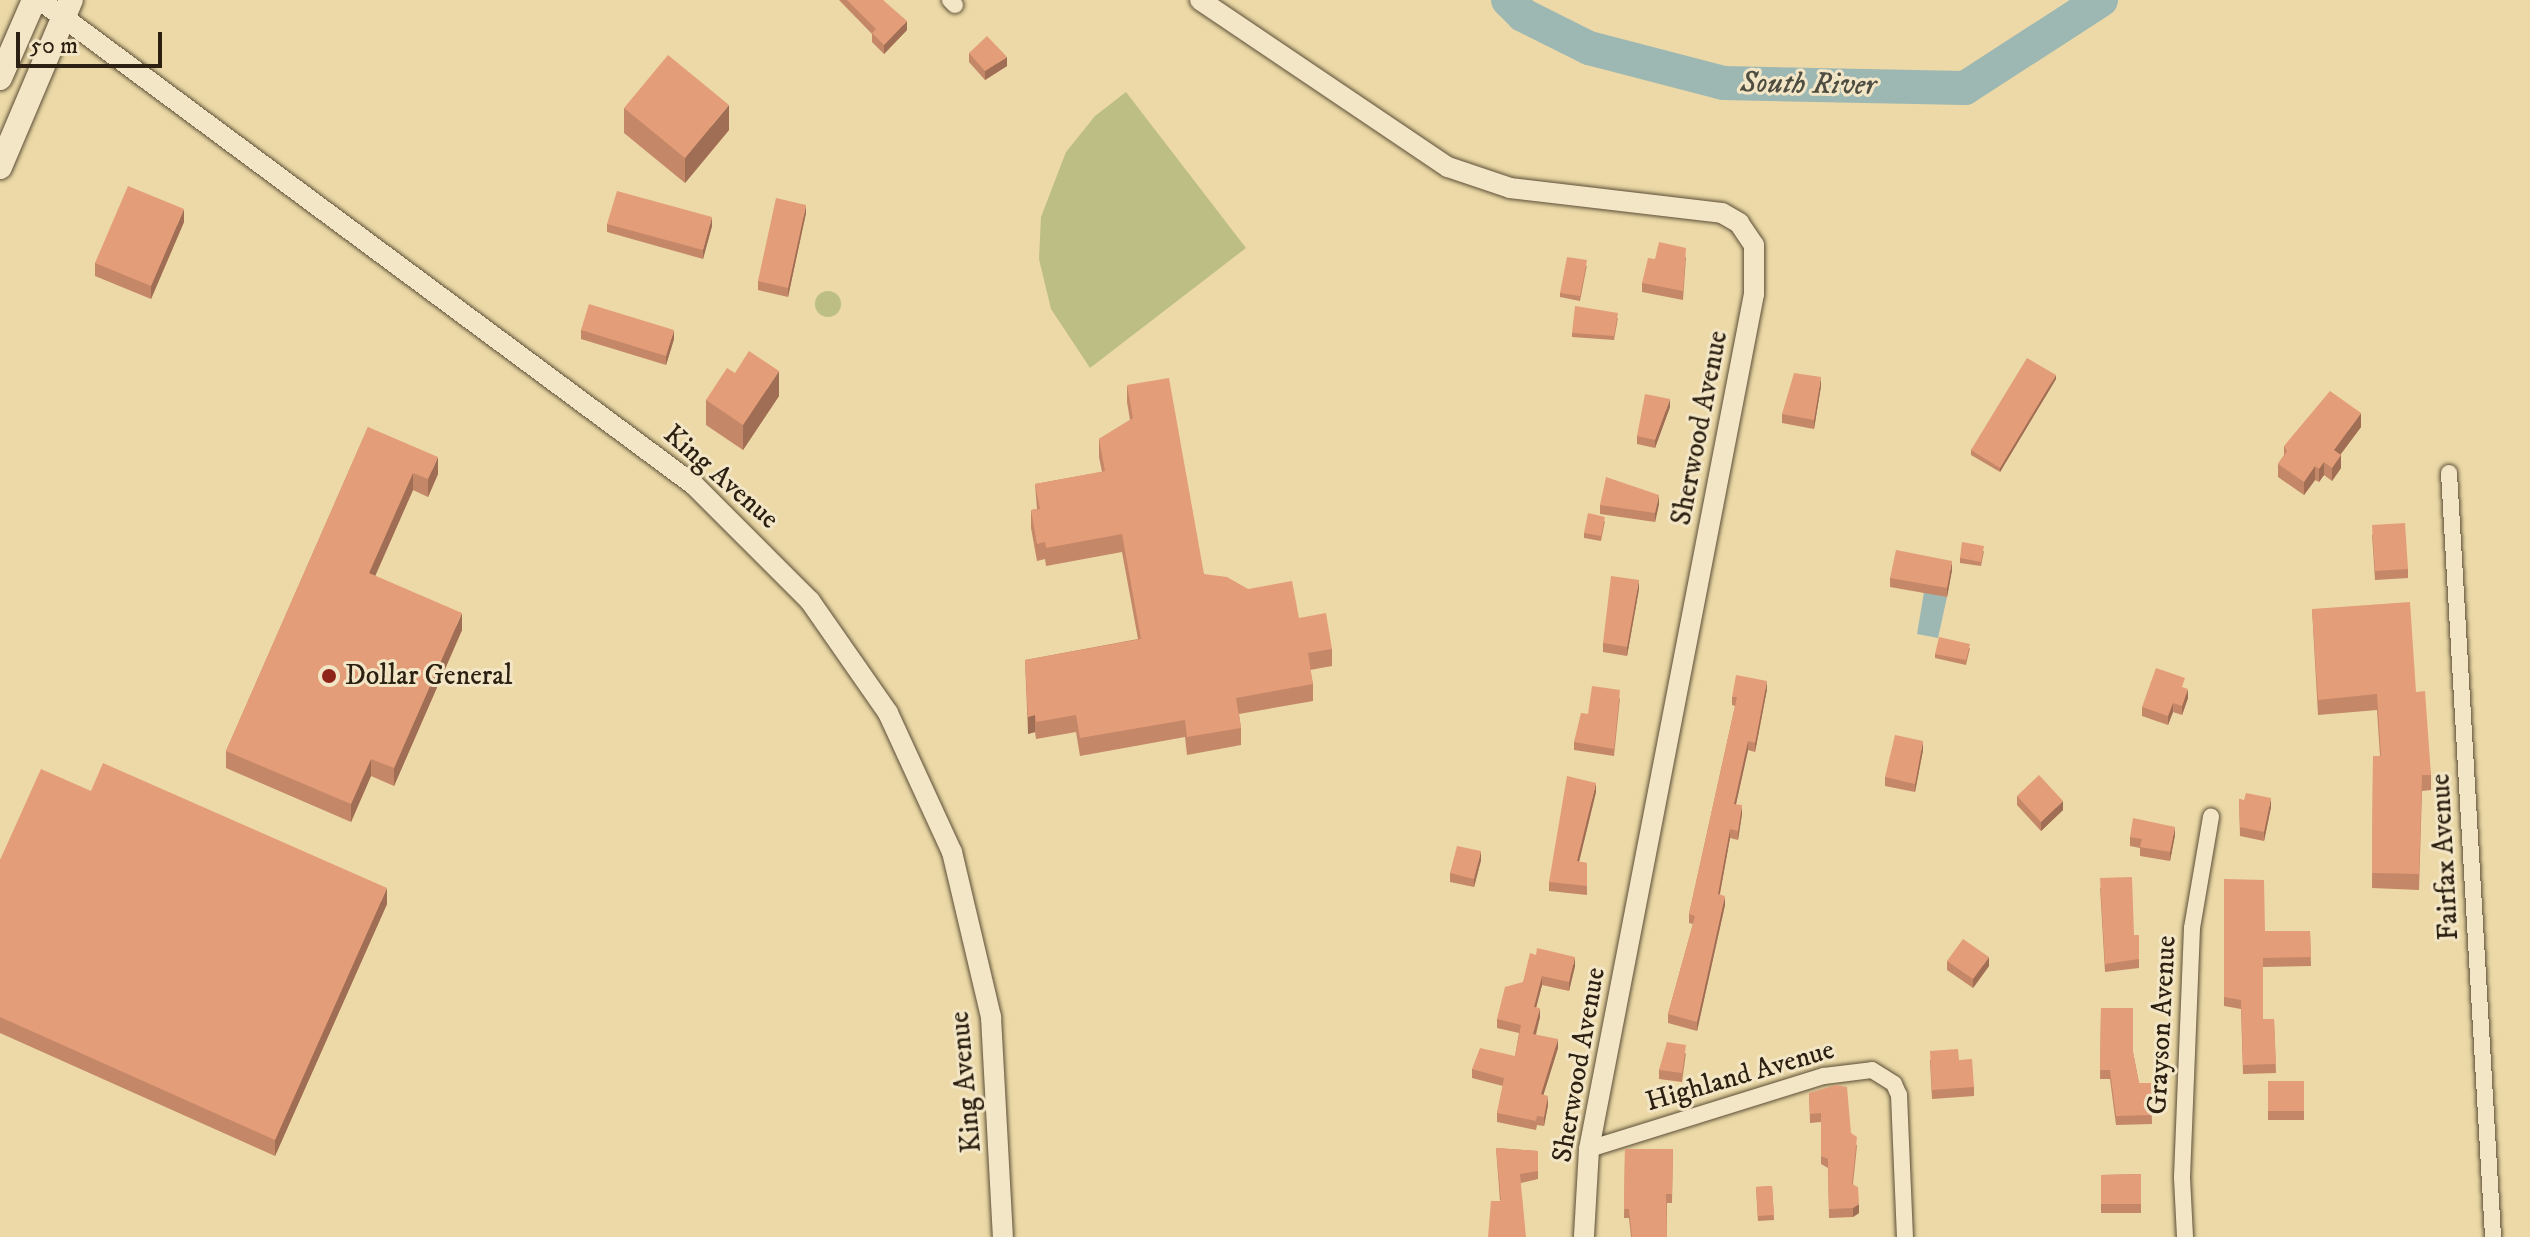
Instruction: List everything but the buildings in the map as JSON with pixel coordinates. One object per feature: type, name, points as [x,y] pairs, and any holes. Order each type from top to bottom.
[{"type":"main road","points":[[0,78],[34,0]]},
{"type":"main road","points":[[0,167],[67,8]]},
{"type":"street","name":"King Avenue","points":[[40,0],[67,8],[694,485],[810,601],[888,713],[952,852],[991,1017],[1003,1237]]},
{"type":"street","name":"Sherwood Avenue","points":[[1200,0],[1448,167],[1510,188],[1713,211],[1739,223],[1754,245],[1754,294],[1589,1149],[1584,1237]]},
{"type":"street","name":"Fairfax Avenue","points":[[2449,473],[2493,1237]]},
{"type":"street","name":"Grayson Avenue","points":[[2185,1237],[2182,1177],[2192,928],[2211,817]]},
{"type":"street","name":"Highland Avenue","points":[[1589,1149],[1767,1092],[1872,1070],[1894,1084],[1899,1095],[1905,1237]]},
{"type":"green space","points":[[1126,92],[1246,248],[1090,368],[1051,309],[1039,259],[1041,217],[1066,152],[1095,116]]},
{"type":"green space","points":[[828,291],[837,295],[841,304],[837,313],[828,317],[819,313],[815,304],[819,295]]},
{"type":"water","points":[[1924,592],[1947,597],[1938,638],[1917,634]]},
{"type":"waterway","name":"South River","points":[[1508,0],[1523,15],[1589,48],[1723,83],[1965,88],[2101,0]]},
{"type":"place","name":"Dollar General","points":[[329,676]]}]
